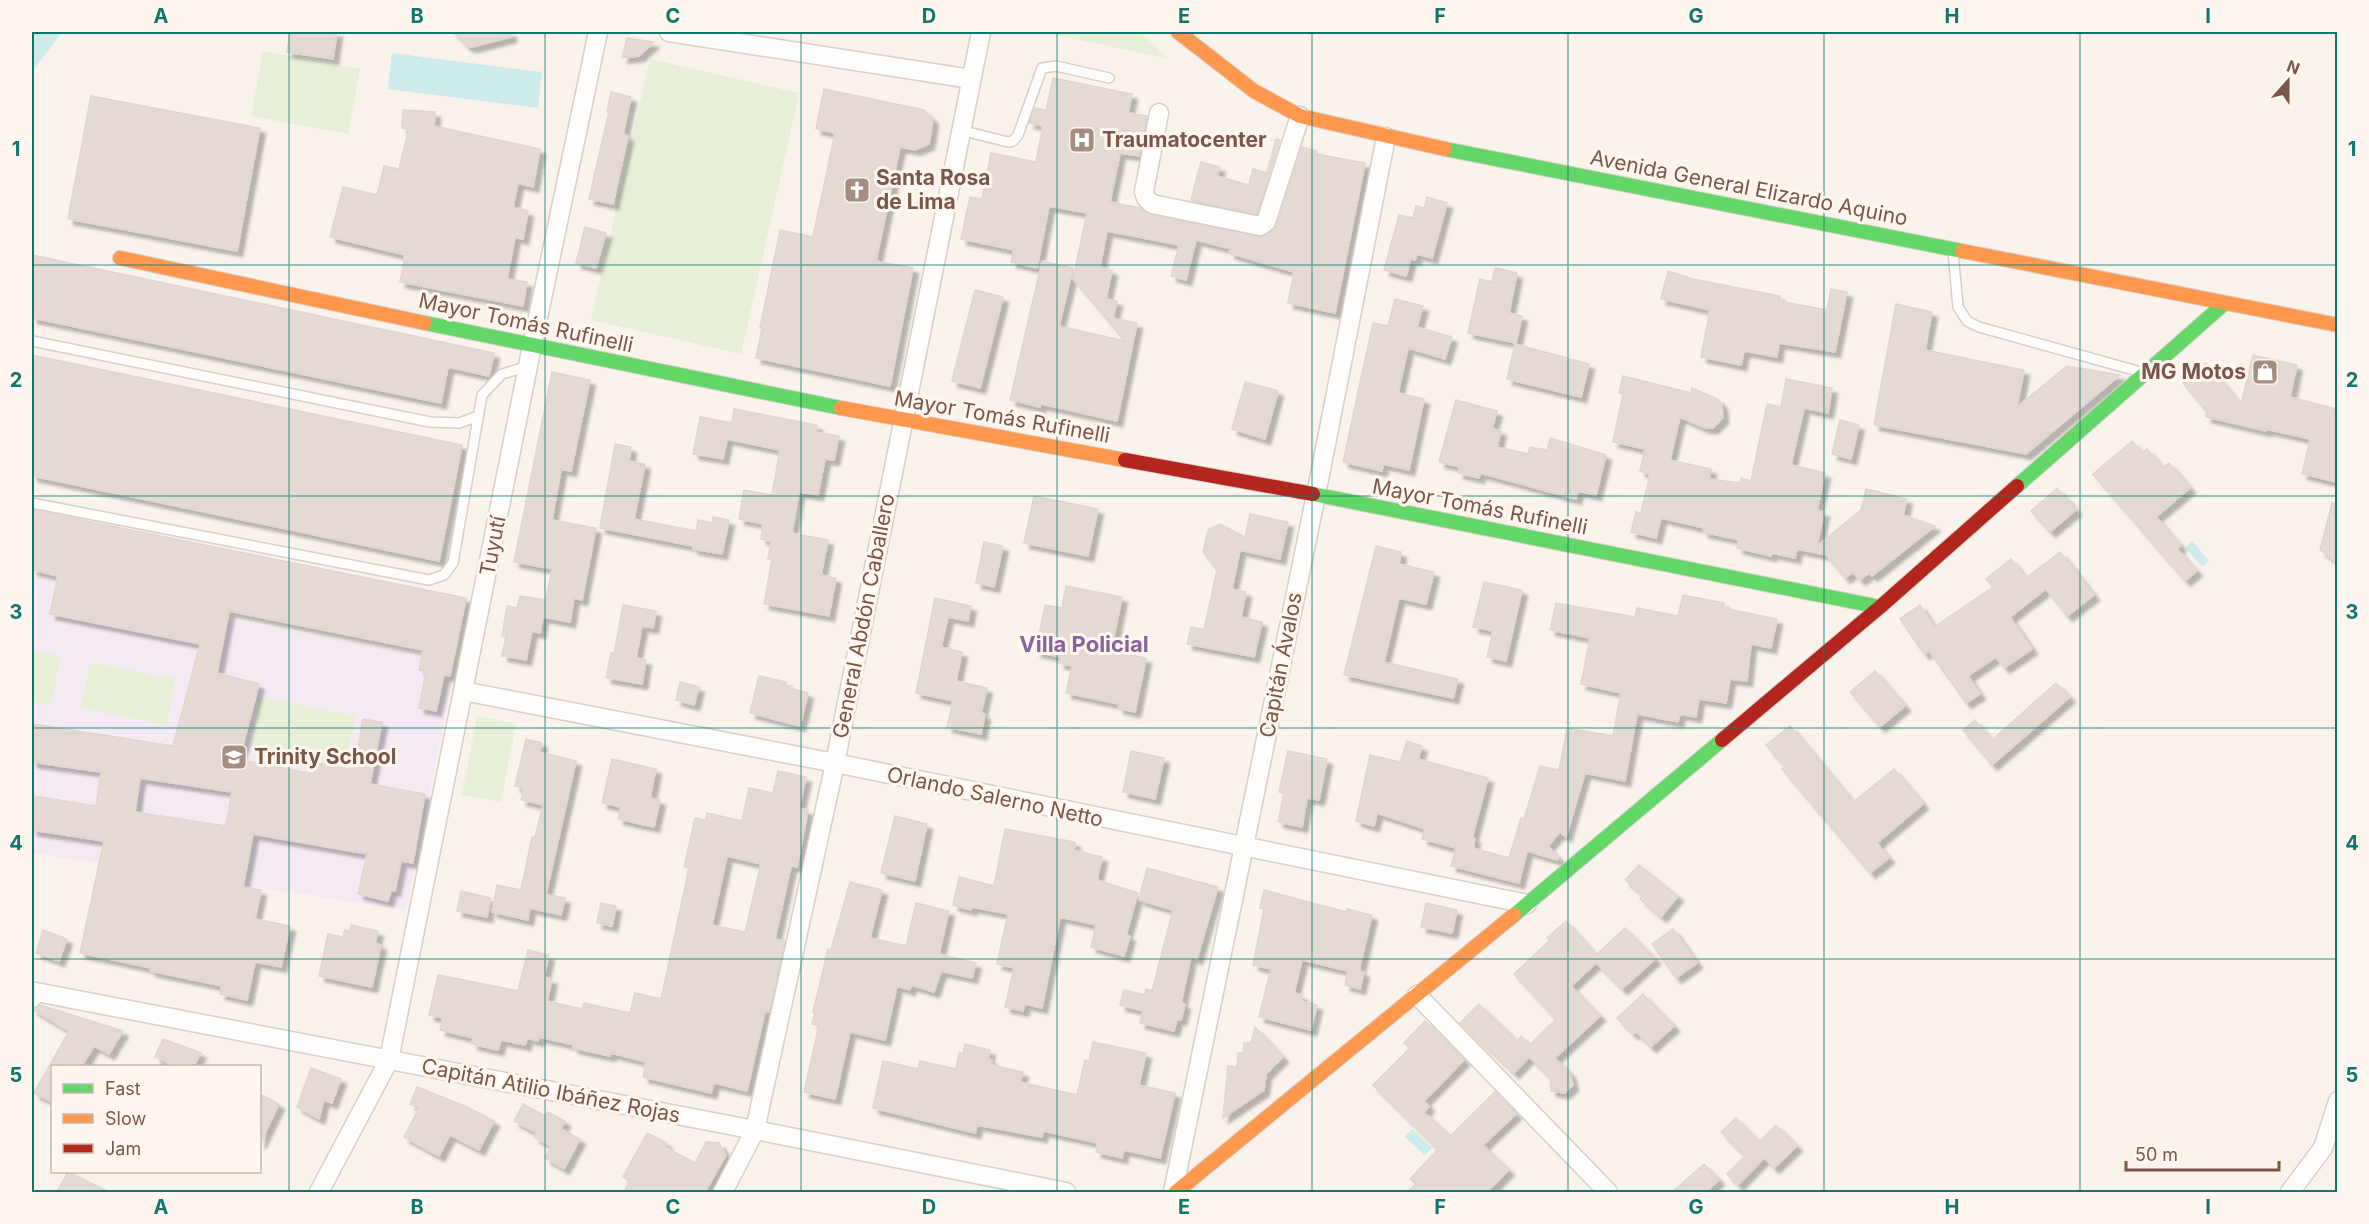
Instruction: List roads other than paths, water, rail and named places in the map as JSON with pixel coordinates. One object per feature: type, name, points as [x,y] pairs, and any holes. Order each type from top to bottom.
[{"type":"street","name":"Tuyutí","points":[[319,1192],[389,1060],[532,346],[598,32]]},
{"type":"street","points":[[669,32],[971,79]]},
{"type":"street","name":"General Abdón Caballero","points":[[723,1192],[755,1130],[836,763],[902,420],[981,32]]},
{"type":"street","name":"Avenida General Elizardo Aquino","points":[[1178,32],[1254,91],[1300,116],[1386,137],[2337,324]]},
{"type":"street","points":[[1159,113],[1144,192],[1148,201],[1152,204],[1260,226],[1266,222],[1300,116]]},
{"type":"street","name":"Capitán Ávalos","points":[[1175,1192],[1386,137]]},
{"type":"street","name":"Mayor Tomás Rufinelli","points":[[120,258],[532,346],[902,420],[1316,495],[1880,607]]},
{"type":"street","points":[[1175,1192],[1527,904],[1880,607],[2225,303]]},
{"type":"street","name":"Orlando Salerno Netto","points":[[464,691],[836,763],[1527,904]]},
{"type":"street","name":"Capitán Atilio Ibáñez Rojas","points":[[34,995],[389,1060],[1066,1192]]},
{"type":"street","points":[[1417,995],[1608,1192]]},
{"type":"street","points":[[2290,1192],[2323,1148],[2337,1101]]},
{"type":"lane","points":[[960,130],[1008,142],[1013,141],[1018,135],[1041,68],[1056,66],[1108,78]]},
{"type":"lane","points":[[1953,249],[1958,307],[1967,321],[1979,327],[2145,374]]},
{"type":"lane","points":[[32,340],[430,422],[459,423],[476,417]]},
{"type":"lane","points":[[32,503],[429,580],[444,575],[453,563],[476,417],[482,395],[502,374],[529,366]]},
{"type":"water","points":[[32,32],[62,32],[32,72]]},
{"type":"water","points":[[392,53],[542,72],[538,108],[388,89]]},
{"type":"water","points":[[2192,541],[2209,561],[2202,567],[2185,547]]},
{"type":"water","points":[[1412,1129],[1432,1148],[1425,1155],[1405,1137]]},
{"type":"place","name":"Traumatocenter","points":[[1082,140]]},
{"type":"place","name":"Santa Rosa de Lima","points":[[857,190]]},
{"type":"place","name":"MG Motos","points":[[2265,372]]},
{"type":"place","name":"Trinity School","points":[[234,757]]},
{"type":"district","name":"Villa Policial","points":[[1084,644]]}]
